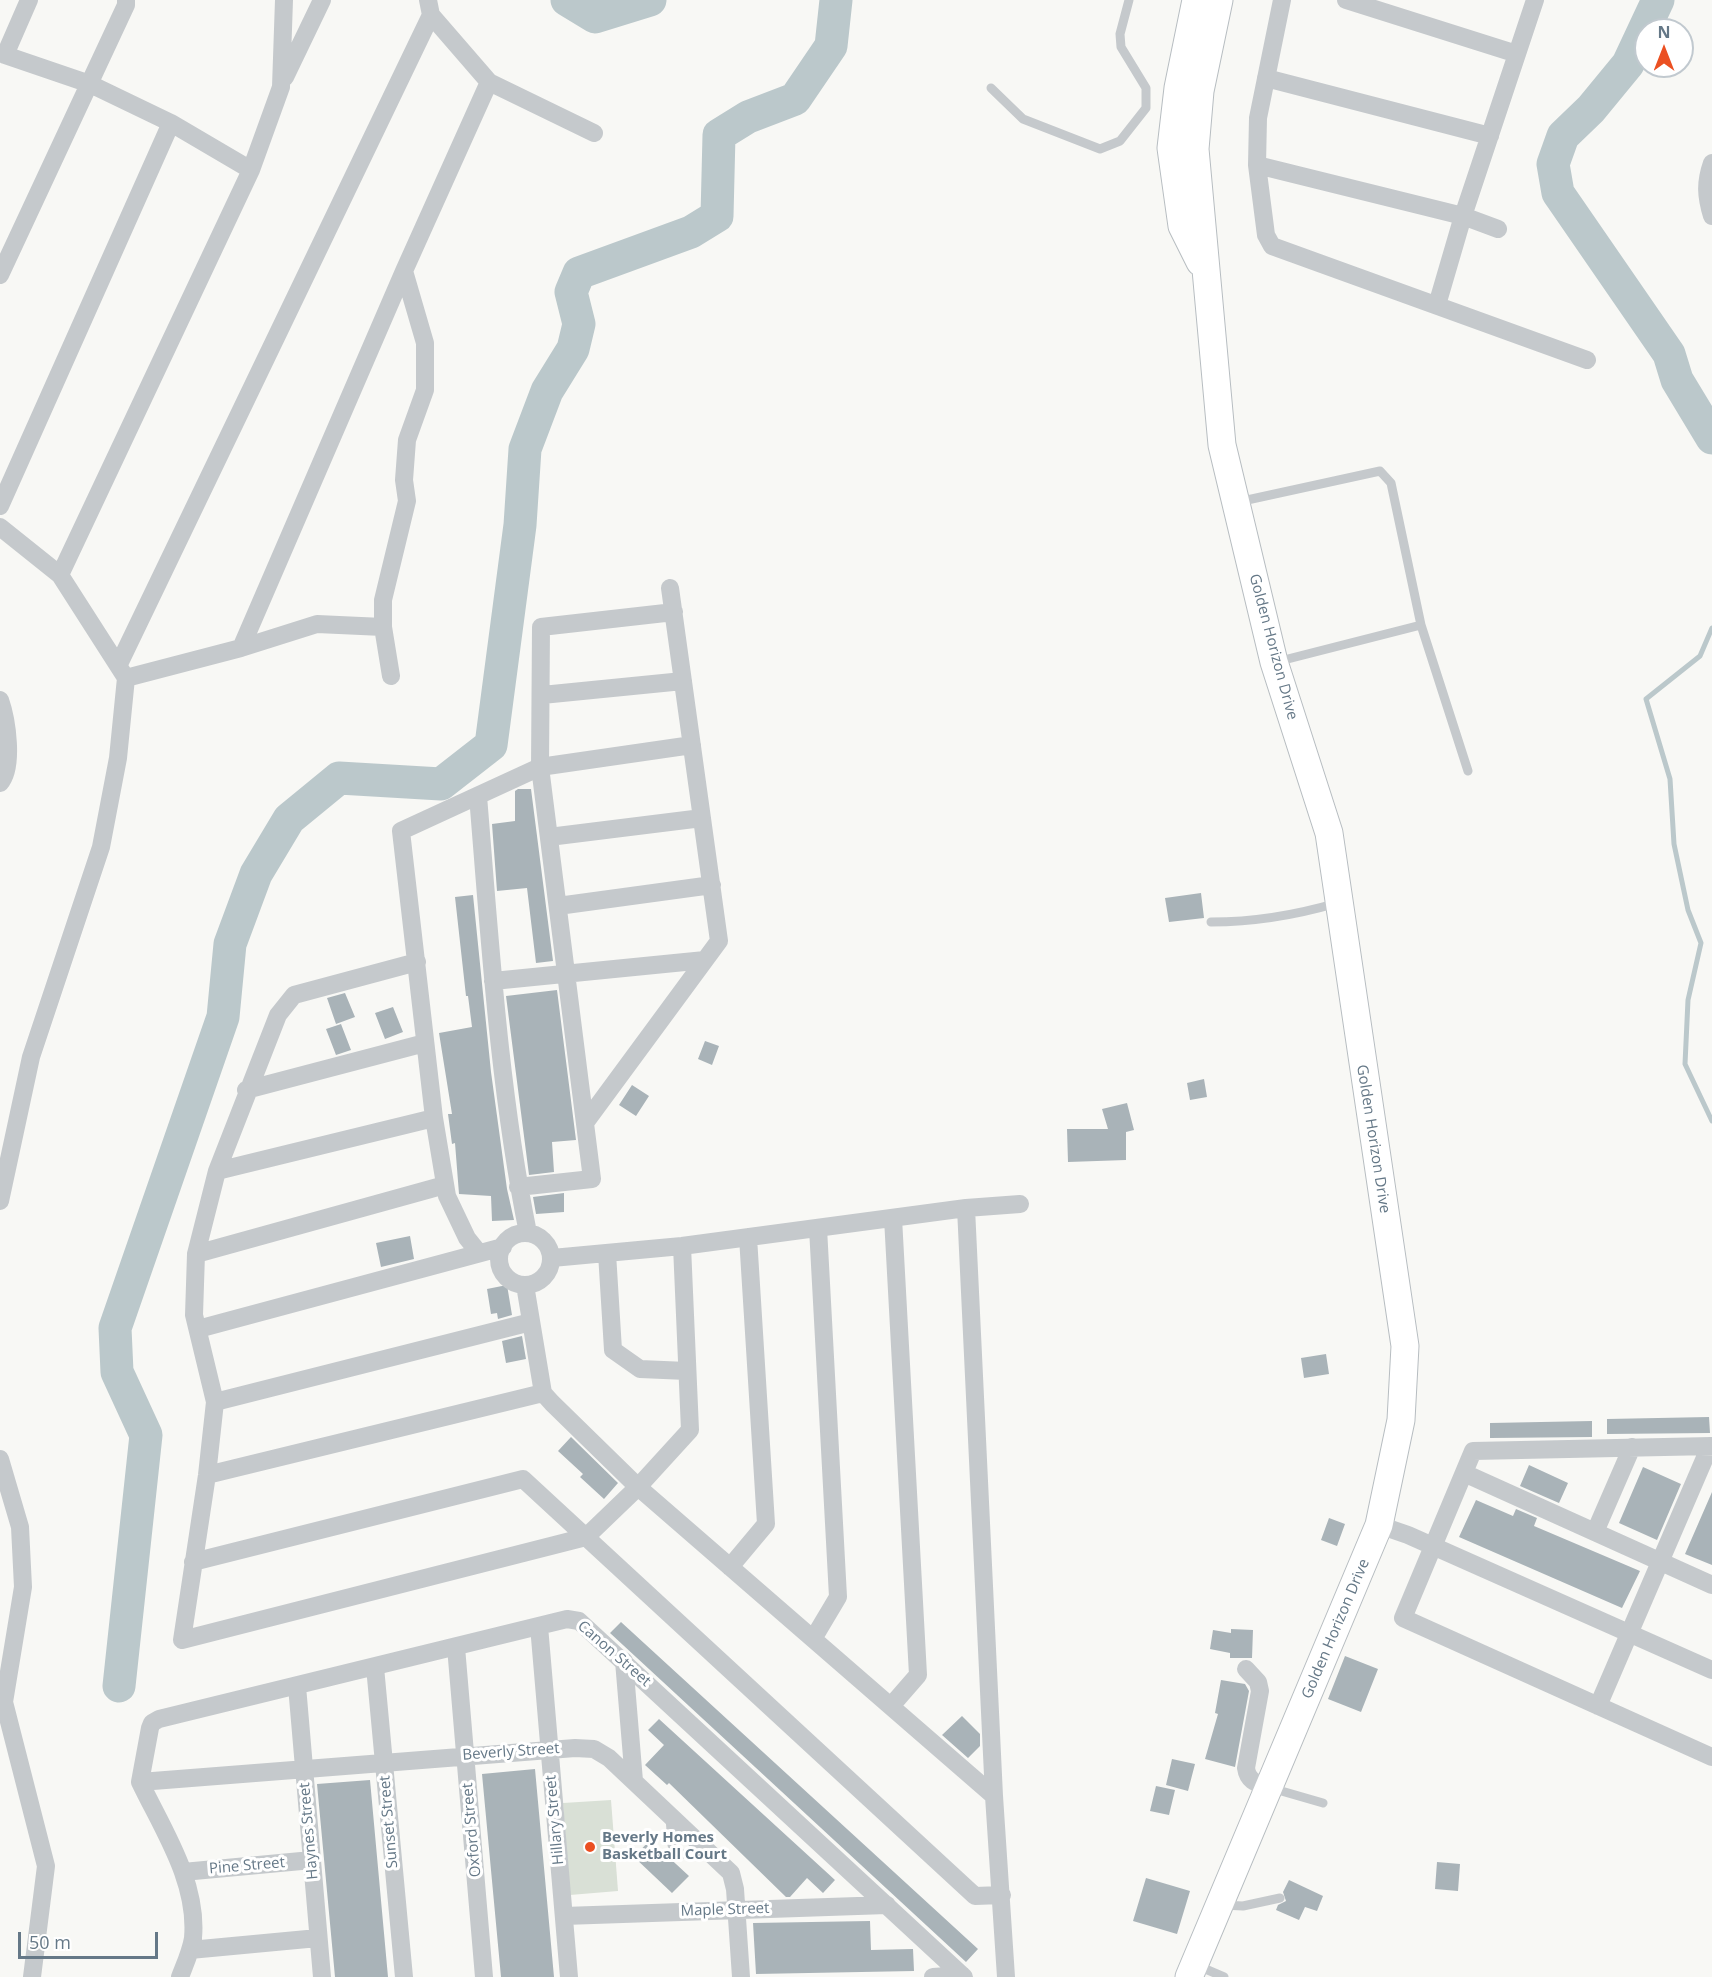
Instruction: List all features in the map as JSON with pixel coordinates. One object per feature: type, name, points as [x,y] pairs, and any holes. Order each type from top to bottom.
[{"type":"street","points":[[29,0],[2,54],[90,84],[171,123],[251,170]]},
{"type":"street","points":[[0,275],[90,84],[126,5],[126,0]]},
{"type":"street","points":[[281,87],[284,0]]},
{"type":"street","points":[[60,574],[251,170],[281,87],[322,0]]},
{"type":"street","name":"Golden Horizon Drive","points":[[1196,0],[1178,88],[1171,148],[1182,226],[1207,276]]},
{"type":"street","name":"Golden Horizon Drive","points":[[1192,1970],[1379,1525],[1401,1420],[1405,1346],[1329,833],[1274,662],[1222,445],[1196,181],[1196,124],[1219,0]]},
{"type":"street","points":[[1282,0],[1258,118],[1257,165],[1266,235],[1272,246],[1587,360]]},
{"type":"street","points":[[1346,0],[1517,54]]},
{"type":"street","points":[[1437,305],[1463,216],[1535,0]]},
{"type":"street","points":[[0,1201],[31,1057],[101,847],[118,758],[122,671],[429,7],[489,82],[594,134]]},
{"type":"street","points":[[1266,78],[1490,136]]},
{"type":"street","points":[[241,648],[404,271],[489,82]]},
{"type":"street","points":[[0,506],[171,123]]},
{"type":"street","points":[[1712,163],[1706,181],[1706,198],[1712,216]]},
{"type":"street","points":[[1257,165],[1463,216],[1498,229]]},
{"type":"street","points":[[392,676],[383,627],[383,600],[407,501],[404,480],[407,440],[425,390],[425,343],[404,271]]},
{"type":"street","points":[[0,527],[60,574],[122,671]]},
{"type":"street","points":[[585,1124],[719,941],[670,588]]},
{"type":"street","points":[[518,1186],[591,1179],[540,767],[541,627],[674,612]]},
{"type":"street","points":[[122,671],[241,648],[317,624],[383,627]]},
{"type":"street","points":[[542,695],[683,681]]},
{"type":"street","points":[[0,700],[9,757],[6,777],[0,783]]},
{"type":"street","points":[[479,1253],[467,1238],[447,1196],[424,1043],[401,831],[540,767],[692,745]]},
{"type":"street","points":[[478,796],[493,981],[518,1186],[528,1233]]},
{"type":"street","points":[[549,837],[702,818]]},
{"type":"street","points":[[558,906],[712,885]]},
{"type":"street","points":[[493,981],[705,960]]},
{"type":"street","points":[[417,962],[294,995],[278,1015],[246,1090],[217,1172],[196,1254],[194,1315],[215,1402],[207,1476],[182,1640],[586,1537],[638,1487],[690,1430],[682,1246]]},
{"type":"street","points":[[246,1090],[424,1043]]},
{"type":"street","points":[[217,1172],[434,1118]]},
{"type":"street","points":[[196,1254],[445,1185]]},
{"type":"street","points":[[552,1258],[682,1246],[966,1208],[1020,1204]]},
{"type":"street","points":[[966,1208],[994,1796],[1006,1977]]},
{"type":"street","points":[[891,1707],[918,1675],[893,1218]]},
{"type":"street","points":[[813,1639],[838,1597],[818,1228]]},
{"type":"street","points":[[528,1233],[547,1244],[552,1258],[547,1274],[534,1284],[525,1286],[516,1284],[503,1272],[500,1255],[503,1247],[513,1236],[528,1233]]},
{"type":"street","points":[[730,1567],[766,1524],[748,1237]]},
{"type":"street","points":[[198,1329],[503,1247]]},
{"type":"street","points":[[608,1253],[613,1350],[640,1369],[687,1371]]},
{"type":"street","points":[[525,1286],[543,1393],[638,1487],[994,1796]]},
{"type":"street","points":[[215,1402],[531,1322]]},
{"type":"street","points":[[207,1476],[543,1393]]},
{"type":"street","points":[[1598,1706],[1711,1446],[1473,1451],[1403,1618],[1598,1706],[1712,1757]]},
{"type":"street","points":[[1595,1532],[1632,1448]]},
{"type":"street","points":[[0,1459],[20,1527],[23,1587],[4,1702],[46,1866],[32,1977]]},
{"type":"street","points":[[1464,1473],[1712,1585]]},
{"type":"street","points":[[193,1562],[523,1479],[975,1896],[1002,1895]]},
{"type":"street","points":[[1379,1525],[1433,1546],[1712,1670]]},
{"type":"street","name":"Canon Street","points":[[140,1782],[152,1722],[567,1619],[579,1621],[963,1976]]},
{"type":"street","name":"Hillary Street","points":[[539,1626],[569,1977]]},
{"type":"street","name":"Oxford Street","points":[[456,1647],[484,1977]]},
{"type":"street","points":[[624,1661],[634,1781]]},
{"type":"street","name":"Sunset Street","points":[[375,1667],[404,1977]]},
{"type":"street","points":[[1246,1669],[1258,1682],[1260,1691],[1246,1768],[1248,1777],[1254,1782],[1269,1787]]},
{"type":"street","name":"Haynes Street","points":[[297,1686],[322,1977]]},
{"type":"street","name":"Beverly Street","points":[[140,1782],[466,1755],[549,1749],[594,1749],[609,1758],[731,1874],[741,1977]]},
{"type":"street","points":[[140,1782],[183,1872],[193,1912],[190,1950],[180,1977]]},
{"type":"street","name":"Pine Street","points":[[183,1872],[312,1860]]},
{"type":"street","name":"Maple Street","points":[[564,1916],[887,1905]]},
{"type":"street","points":[[190,1950],[318,1938]]},
{"type":"street","points":[[933,1977],[963,1976]]},
{"type":"lane","points":[[991,88],[1023,119],[1100,149],[1120,141],[1146,108],[1146,88],[1121,47],[1120,34],[1129,0]]},
{"type":"lane","points":[[1236,502],[1380,471],[1391,483],[1421,625],[1468,771]]},
{"type":"lane","points":[[1274,662],[1421,625]]},
{"type":"lane","points":[[1211,922],[1236,922],[1290,915],[1339,903]]},
{"type":"lane","points":[[1269,1787],[1323,1803]]},
{"type":"lane","points":[[670,1814],[672,1845]]},
{"type":"lane","points":[[682,1854],[714,1856]]},
{"type":"lane","points":[[1219,1905],[1243,1906],[1280,1898]]},
{"type":"lane","points":[[1192,1970],[1224,1977]]},
{"type":"shaded area","name":"Beverly Homes Basketball Court","points":[[611,1800],[618,1891],[570,1895],[563,1803]]},
{"type":"building","points":[[531,789],[553,961],[536,963],[527,888],[497,891],[492,824],[515,821],[515,791]]},
{"type":"building","points":[[1201,893],[1204,918],[1169,922],[1165,898]]},
{"type":"building","points":[[473,895],[491,1072],[507,1189],[514,1220],[492,1221],[491,1196],[459,1194],[455,1143],[452,1144],[448,1114],[452,1114],[439,1033],[472,1027],[468,996],[466,996],[455,897]]},
{"type":"building","points":[[557,990],[576,1140],[552,1142],[554,1172],[529,1175],[506,996]]},
{"type":"building","points":[[345,993],[355,1017],[336,1024],[327,998]]},
{"type":"building","points":[[393,1007],[403,1032],[385,1039],[375,1013]]},
{"type":"building","points":[[341,1024],[351,1050],[336,1055],[326,1029]]},
{"type":"building","points":[[705,1041],[719,1046],[712,1065],[698,1059]]},
{"type":"building","points":[[1204,1079],[1207,1097],[1190,1100],[1187,1083]]},
{"type":"building","points":[[632,1085],[649,1096],[636,1116],[619,1105]]},
{"type":"building","points":[[1127,1103],[1134,1130],[1126,1132],[1126,1160],[1068,1162],[1067,1129],[1108,1129],[1102,1109]]},
{"type":"building","points":[[564,1193],[564,1212],[536,1214],[533,1197]]},
{"type":"building","points":[[410,1236],[414,1259],[381,1267],[376,1243]]},
{"type":"building","points":[[507,1285],[512,1315],[498,1319],[497,1313],[491,1314],[487,1289]]},
{"type":"building","points":[[522,1336],[526,1359],[506,1363],[502,1341]]},
{"type":"building","points":[[1326,1354],[1329,1374],[1304,1378],[1301,1358]]},
{"type":"building","points":[[1709,1417],[1710,1433],[1607,1434],[1607,1419]]},
{"type":"building","points":[[1592,1421],[1592,1437],[1490,1438],[1490,1423]]},
{"type":"building","points":[[571,1437],[618,1483],[604,1499],[580,1477],[583,1474],[558,1451]]},
{"type":"building","points":[[1529,1465],[1568,1483],[1559,1503],[1520,1486]]},
{"type":"building","points":[[1643,1467],[1681,1484],[1657,1540],[1619,1523]]},
{"type":"building","points":[[1712,1492],[1712,1565],[1685,1554]]},
{"type":"building","points":[[1476,1500],[1513,1516],[1516,1509],[1537,1518],[1534,1526],[1640,1571],[1622,1608],[1459,1537]]},
{"type":"building","points":[[1329,1518],[1345,1524],[1337,1546],[1321,1540]]},
{"type":"building","points":[[621,1622],[978,1949],[966,1962],[610,1633]]},
{"type":"building","points":[[1231,1629],[1253,1630],[1252,1658],[1230,1658],[1230,1653],[1210,1649],[1213,1630],[1231,1633]]},
{"type":"building","points":[[1345,1656],[1378,1669],[1361,1712],[1328,1699]]},
{"type":"building","points":[[1221,1680],[1245,1684],[1249,1691],[1235,1767],[1205,1759],[1218,1714],[1215,1713]]},
{"type":"building","points":[[962,1716],[980,1734],[980,1746],[968,1758],[942,1735]]},
{"type":"building","points":[[659,1719],[835,1880],[823,1893],[807,1878],[790,1897],[786,1897],[669,1783],[667,1785],[645,1765],[664,1745],[648,1730]]},
{"type":"building","points":[[1172,1759],[1195,1764],[1188,1791],[1166,1785]]},
{"type":"building","points":[[535,1769],[554,1977],[501,1977],[482,1774]]},
{"type":"building","points":[[370,1780],[388,1977],[335,1977],[317,1784]]},
{"type":"building","points":[[1156,1786],[1175,1790],[1169,1815],[1150,1811]]},
{"type":"building","points":[[650,1840],[689,1876],[672,1893],[634,1857]]},
{"type":"building","points":[[1437,1862],[1460,1864],[1458,1891],[1435,1889]]},
{"type":"building","points":[[1146,1878],[1190,1891],[1177,1934],[1133,1921]]},
{"type":"building","points":[[1289,1880],[1323,1896],[1317,1911],[1305,1907],[1299,1920],[1276,1910],[1278,1905],[1286,1901],[1283,1892]]},
{"type":"building","points":[[870,1921],[871,1950],[913,1949],[914,1971],[756,1974],[753,1923]]},
{"type":"waterway","points":[[567,0],[595,17],[650,0]]},
{"type":"waterway","points":[[119,1686],[146,1435],[117,1372],[115,1328],[223,1017],[230,944],[256,874],[289,819],[339,778],[441,784],[491,745],[520,525],[525,449],[547,391],[573,349],[579,324],[571,292],[579,273],[691,232],[717,216],[719,135],[748,117],[795,99],[831,46],[836,0]]},
{"type":"waterway","points":[[1658,0],[1628,64],[1591,109],[1563,136],[1553,164],[1558,193],[1669,354],[1677,380],[1712,438]]},
{"type":"waterway","points":[[1712,628],[1700,656],[1646,699],[1670,779],[1674,844],[1688,910],[1701,943],[1688,1000],[1685,1064],[1712,1121]]},
{"type":"place","name":"Beverly Homes Basketball Court","points":[[590,1847]]}]
